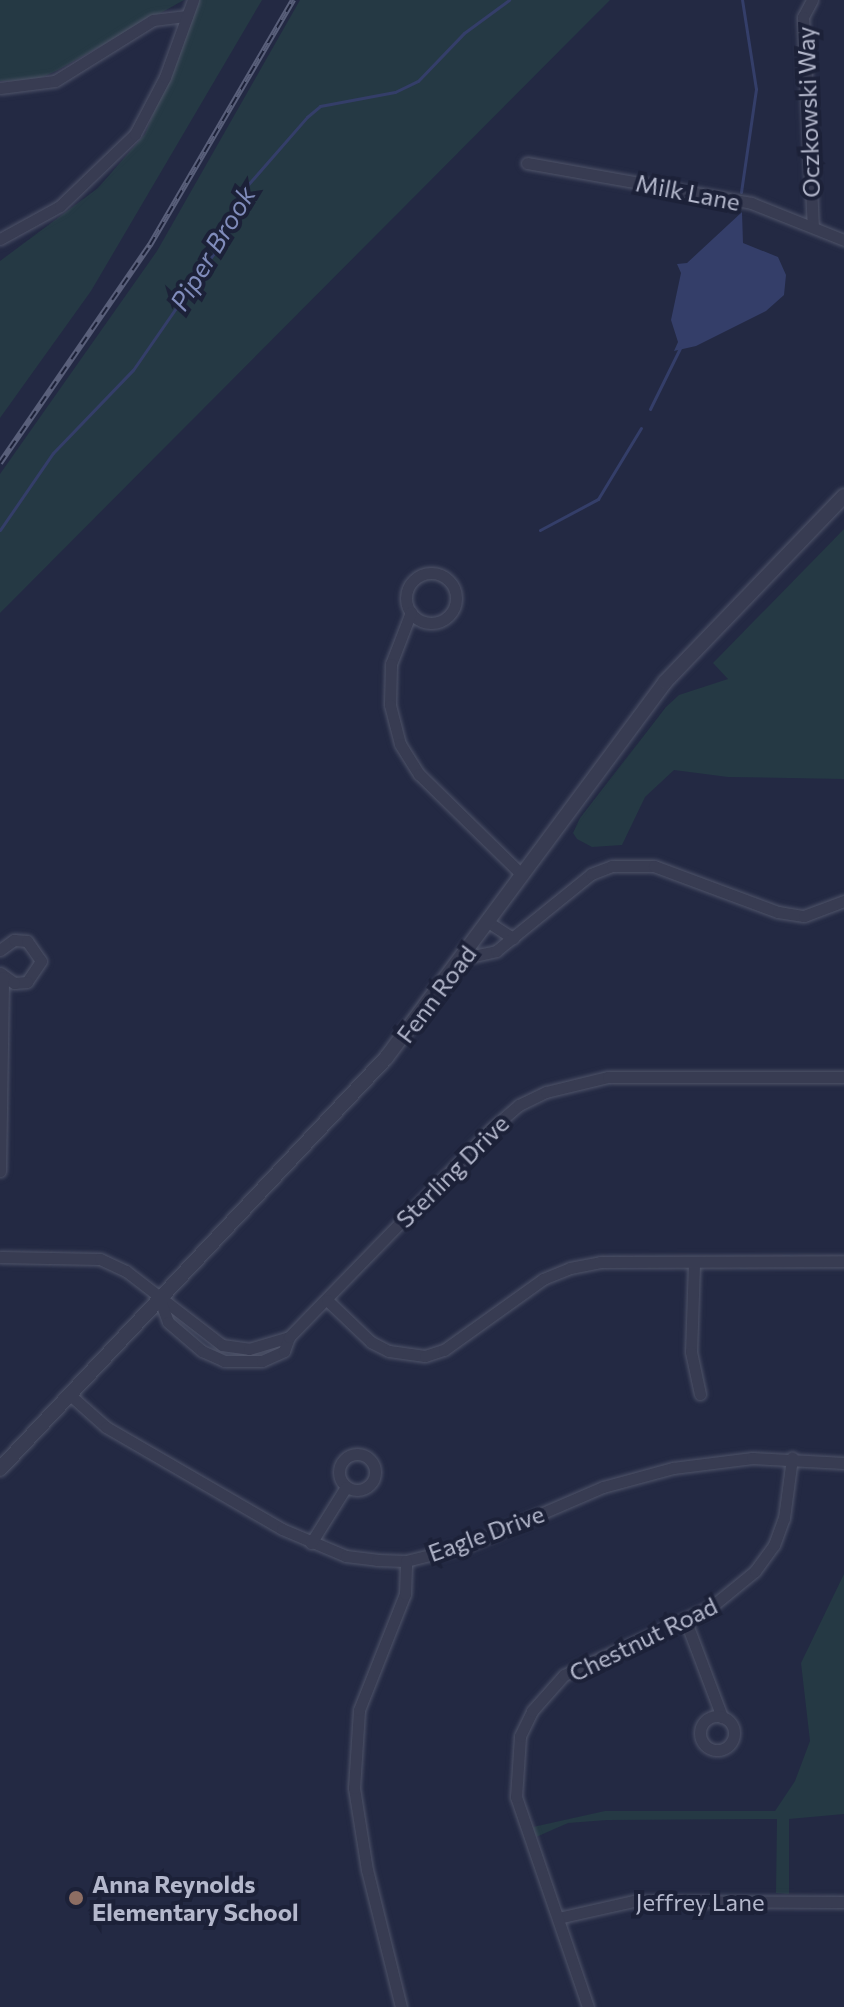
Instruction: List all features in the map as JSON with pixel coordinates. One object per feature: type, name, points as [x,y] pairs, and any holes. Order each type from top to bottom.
[{"type":"street","points":[[0,239],[60,206],[135,134],[165,77],[193,0]]},
{"type":"street","name":"Oczkowski Way","points":[[812,0],[803,17],[813,226]]},
{"type":"street","points":[[0,88],[55,81],[153,20],[187,16]]},
{"type":"street","name":"Milk Lane","points":[[527,163],[698,191],[813,226],[844,240]]},
{"type":"street","name":"Fenn Road","points":[[0,1469],[367,1080],[464,958],[521,874],[665,682],[844,496]]},
{"type":"street","points":[[411,612],[431,623],[446,618],[456,597],[450,582],[436,573],[419,576],[406,596],[411,612],[391,664],[390,705],[400,744],[419,774],[521,874]]},
{"type":"street","points":[[464,958],[486,957],[591,874],[633,864],[654,866],[778,912],[804,916],[844,901]]},
{"type":"street","points":[[488,922],[513,938]]},
{"type":"street","points":[[0,950],[14,940],[27,941],[41,961],[27,982],[1,974],[0,1171]]},
{"type":"street","name":"Sterling Drive","points":[[0,1257],[100,1259],[126,1271],[222,1345],[249,1349],[289,1337],[490,1130],[519,1105],[546,1092],[608,1077],[844,1077]]},
{"type":"street","points":[[327,1300],[371,1342],[389,1351],[425,1356],[444,1350],[543,1279],[570,1268],[600,1262],[844,1261]]},
{"type":"street","points":[[694,1263],[691,1352],[700,1394]]},
{"type":"street","name":"Eagle Drive","points":[[70,1395],[106,1427],[150,1454],[311,1543],[346,1556],[406,1561],[466,1546],[603,1487],[711,1462],[792,1458],[844,1463]]},
{"type":"street","name":"Chestnut Road","points":[[588,2007],[516,1797],[520,1736],[532,1711],[564,1675],[685,1619],[735,1592],[774,1545],[784,1518],[792,1458]]},
{"type":"street","points":[[311,1543],[346,1487]]},
{"type":"street","points":[[401,2007],[367,1870],[354,1788],[359,1710],[405,1594],[406,1561]]},
{"type":"street","points":[[685,1619],[722,1717]]},
{"type":"street","name":"Jeffrey Lane","points":[[558,1918],[634,1901],[844,1902]]},
{"type":"shaded area","points":[[0,0],[184,0],[36,80],[0,81]]},
{"type":"shaded area","points":[[199,0],[262,0],[91,291],[0,418],[0,261],[98,188],[145,134]]},
{"type":"shaded area","points":[[300,0],[610,0],[0,613],[0,474],[157,251]]},
{"type":"shaded area","points":[[844,529],[844,779],[728,777],[674,770],[645,797],[622,845],[592,847],[577,839],[573,833],[580,818],[666,707],[679,695],[728,679],[713,663]]},
{"type":"shaded area","points":[[844,1574],[844,1814],[789,1819],[789,1894],[776,1893],[777,1819],[607,1820],[568,1823],[536,1837],[533,1827],[605,1811],[775,1811],[795,1781],[810,1741],[801,1663]]},
{"type":"water","points":[[742,212],[743,243],[778,257],[786,275],[784,295],[766,311],[696,346],[674,351],[678,342],[671,320],[681,273],[677,264],[687,263]]},
{"type":"waterway","name":"Piper Brook","points":[[0,530],[53,453],[133,370],[219,246],[239,195],[307,117],[320,106],[395,92],[418,81],[464,33],[509,0]]},
{"type":"waterway","points":[[741,192],[756,89],[742,0]]},
{"type":"waterway","points":[[650,409],[680,348]]},
{"type":"waterway","points":[[540,530],[598,499],[641,428]]},
{"type":"railway","points":[[0,463],[150,245],[293,0]]},
{"type":"place","name":"Anna Reynolds Elementary School","points":[[76,1898]]}]
